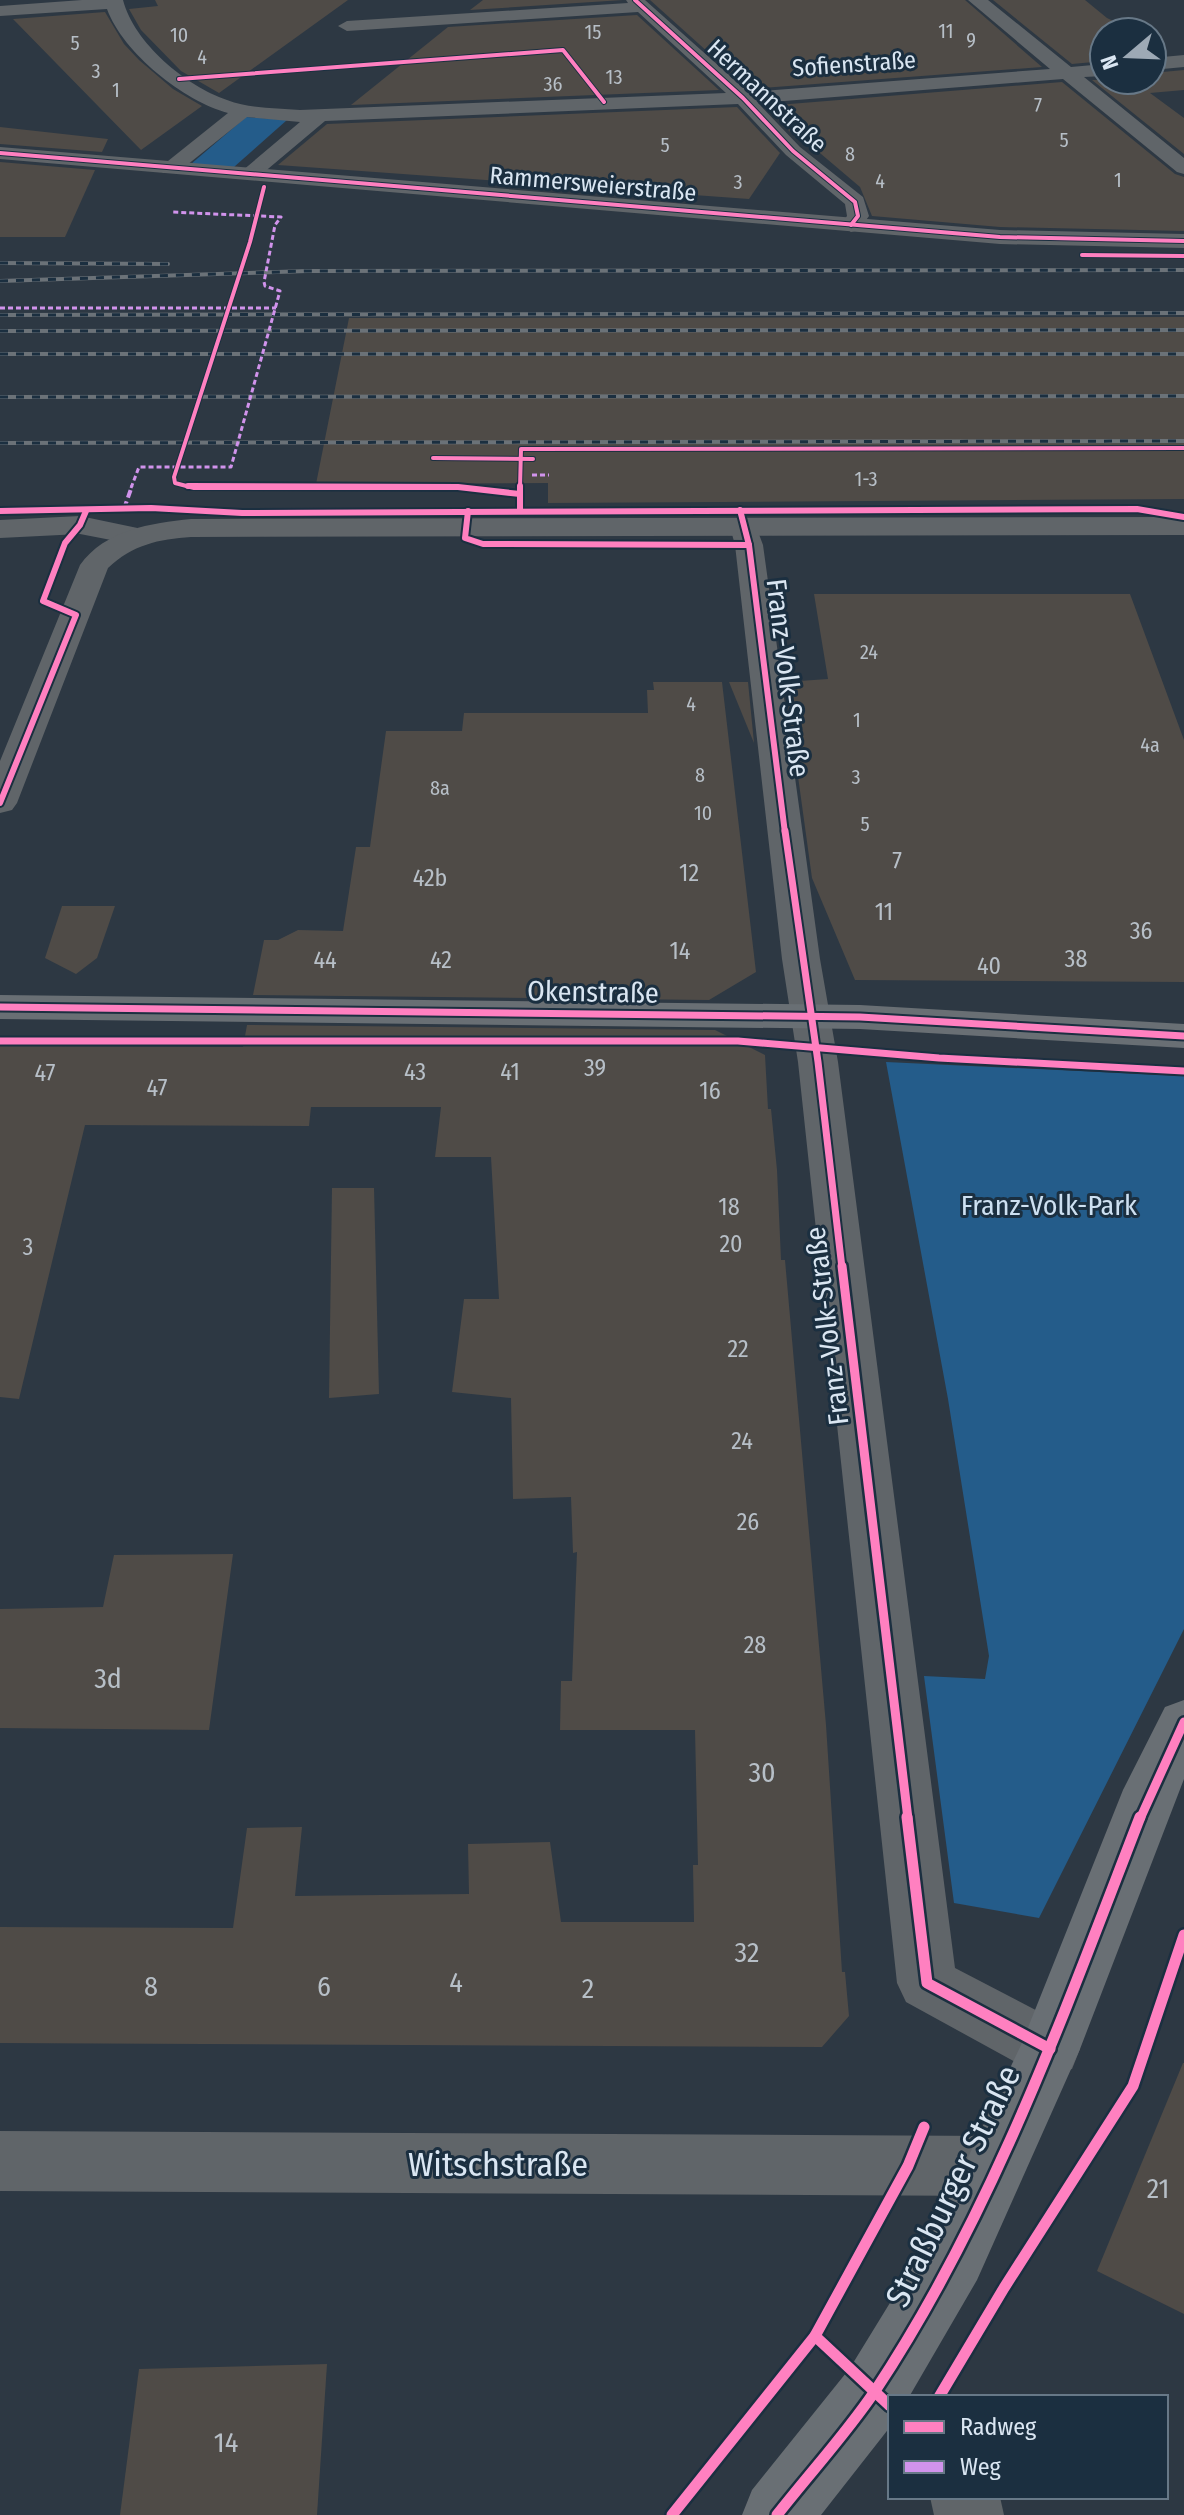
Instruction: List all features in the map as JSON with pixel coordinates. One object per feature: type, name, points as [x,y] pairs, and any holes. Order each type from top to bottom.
[{"type":"main road","name":"Okenstraße","points":[[0,1007],[860,1017],[1184,1036]]},
{"type":"main road","name":"Okenstraße","points":[[860,1017],[1184,1009]]},
{"type":"main road","name":"Straßburger Straße","points":[[777,2515],[882,2399],[954,2258],[1050,2049],[1151,1790],[1184,1722]]},
{"type":"street","points":[[977,0],[1184,168]]},
{"type":"street","points":[[0,11],[113,2]]},
{"type":"street","name":"Sofienstraße","points":[[113,2],[119,18],[137,43],[179,79],[208,100],[243,111],[320,115],[743,98],[1088,72]]},
{"type":"street","points":[[347,26],[638,4]]},
{"type":"street","name":"Hermannstraße","points":[[638,4],[743,98],[793,151],[855,202],[858,216],[851,225]]},
{"type":"street","points":[[170,169],[243,111]]},
{"type":"street","points":[[249,175],[320,115]]},
{"type":"street","name":"Rammersweierstraße","points":[[0,153],[851,225],[1080,241],[1184,241]]},
{"type":"street","points":[[14,529],[80,525],[137,536]]},
{"type":"street","points":[[0,803],[95,565],[110,548],[137,536],[191,528],[1184,526]]},
{"type":"street","name":"Franz-Volk-Straße","points":[[744,527],[818,1062],[927,1983],[1050,2049]]},
{"type":"street","points":[[14,529],[65,543],[95,565]]},
{"type":"street","name":"Witschstraße","points":[[0,2161],[995,2166]]},
{"type":"green space","points":[[246,117],[287,120],[234,167],[191,164]]},
{"type":"green space","name":"Franz-Volk-Park","points":[[886,1062],[1184,1076],[1184,1629],[1039,1918],[954,1903],[924,1676],[985,1679],[989,1656],[948,1399]]},
{"type":"building","points":[[155,0],[348,0],[219,93],[181,71],[141,30],[129,9],[158,6]]},
{"type":"building","points":[[483,0],[623,0],[470,10]]},
{"type":"building","points":[[650,0],[965,0],[1042,67],[749,89]]},
{"type":"building","points":[[993,0],[1085,0],[1105,16],[1088,16],[1088,62],[1072,64]]},
{"type":"building","points":[[105,12],[124,44],[139,60],[173,89],[202,106],[141,150],[13,19]]},
{"type":"building","points":[[637,15],[719,90],[351,105],[448,27]]},
{"type":"building","points":[[1184,70],[1184,90],[1168,91],[1168,72]]},
{"type":"building","points":[[1062,82],[1175,174],[1184,177],[1184,231],[1000,227],[872,216],[860,187],[794,131],[792,134],[765,106]]},
{"type":"building","points":[[1112,96],[1154,96],[1184,118],[1184,154]]},
{"type":"building","points":[[737,107],[780,153],[749,199],[278,165],[327,124]]},
{"type":"building","points":[[0,127],[108,139],[102,152],[0,144]]},
{"type":"building","points":[[0,162],[95,170],[65,237],[0,237]]},
{"type":"building","points":[[1184,317],[1184,499],[548,503],[548,483],[316,484],[349,318]]},
{"type":"building","points":[[814,594],[1130,594],[1184,740],[1184,982],[855,980],[812,878],[785,682],[828,679]]},
{"type":"building","points":[[653,682],[722,682],[756,972],[709,1000],[253,995],[264,940],[278,940],[298,930],[343,931],[356,847],[370,847],[386,731],[462,731],[464,713],[648,713],[647,690],[654,690]]},
{"type":"building","points":[[729,682],[748,682],[754,743]]},
{"type":"building","points":[[62,906],[115,906],[97,958],[76,974],[45,958]]},
{"type":"building","points":[[247,1025],[715,1030],[765,1055],[768,1109],[771,1109],[777,1170],[781,1260],[785,1260],[826,1725],[842,1972],[845,1972],[849,2016],[822,2047],[0,2043],[0,1927],[233,1928],[247,1828],[302,1827],[295,1896],[469,1894],[468,1844],[550,1842],[561,1922],[694,1922],[693,1865],[698,1865],[695,1730],[560,1730],[561,1681],[572,1681],[577,1552],[573,1553],[571,1497],[513,1499],[511,1398],[452,1392],[464,1299],[499,1299],[491,1157],[435,1157],[441,1107],[311,1107],[309,1126],[85,1125],[19,1399],[0,1397],[0,1046],[243,1047]]},
{"type":"building","points":[[332,1188],[374,1188],[379,1394],[329,1398]]},
{"type":"building","points":[[233,1554],[209,1730],[0,1728],[0,1609],[103,1607],[114,1555]]},
{"type":"building","points":[[1184,2063],[1184,2314],[1097,2271]]},
{"type":"building","points":[[327,2364],[317,2515],[120,2515],[139,2369]]},
{"type":"railway","points":[[0,263],[168,264]]},
{"type":"railway","points":[[0,281],[307,271],[1184,270]]},
{"type":"railway","points":[[0,315],[1184,313]]},
{"type":"railway","points":[[0,331],[1184,330]]},
{"type":"railway","points":[[0,354],[1184,354]]},
{"type":"railway","points":[[0,397],[1184,396]]},
{"type":"railway","points":[[0,443],[1184,441]]},
{"type":"marked path","points":[[124,509],[139,467],[231,467],[280,291],[265,286],[264,282],[275,225],[281,217],[171,212]]},
{"type":"marked path","points":[[0,308],[276,308]]},
{"type":"marked path","points":[[532,475],[549,475]]},
{"type":"cycle path","points":[[635,0],[743,98],[793,151],[855,202],[858,216],[851,225]]},
{"type":"cycle path","points":[[179,79],[563,50],[604,102]]},
{"type":"cycle path","points":[[0,153],[1000,237],[1184,241]]},
{"type":"cycle path","points":[[264,187],[250,242],[174,477],[175,483],[194,488],[458,487],[520,494]]},
{"type":"cycle path","points":[[1082,255],[1184,256]]},
{"type":"cycle path","points":[[520,511],[521,449],[1184,448]]},
{"type":"cycle path","points":[[433,458],[533,459]]},
{"type":"cycle path","points":[[0,511],[151,508],[242,513],[1137,509],[1184,517]]},
{"type":"cycle path","points":[[740,510],[749,545],[801,959],[818,1062],[927,1983],[1050,2049]]},
{"type":"cycle path","points":[[0,803],[76,615],[43,601],[65,543],[80,525],[86,511]]},
{"type":"cycle path","points":[[468,511],[465,538],[483,544],[749,545]]},
{"type":"cycle path","points":[[0,1007],[860,1017],[1184,1036]]},
{"type":"cycle path","points":[[0,1041],[738,1041],[939,1058],[1184,1071]]},
{"type":"cycle path","points":[[777,2515],[874,2392],[954,2258],[1050,2049],[1151,1790],[1184,1722]]},
{"type":"cycle path","points":[[940,2395],[1004,2288],[1133,2086],[1184,1935]]},
{"type":"cycle path","points":[[672,2515],[815,2336],[908,2166],[924,2127]]},
{"type":"cycle path","points":[[815,2336],[888,2404]]}]
